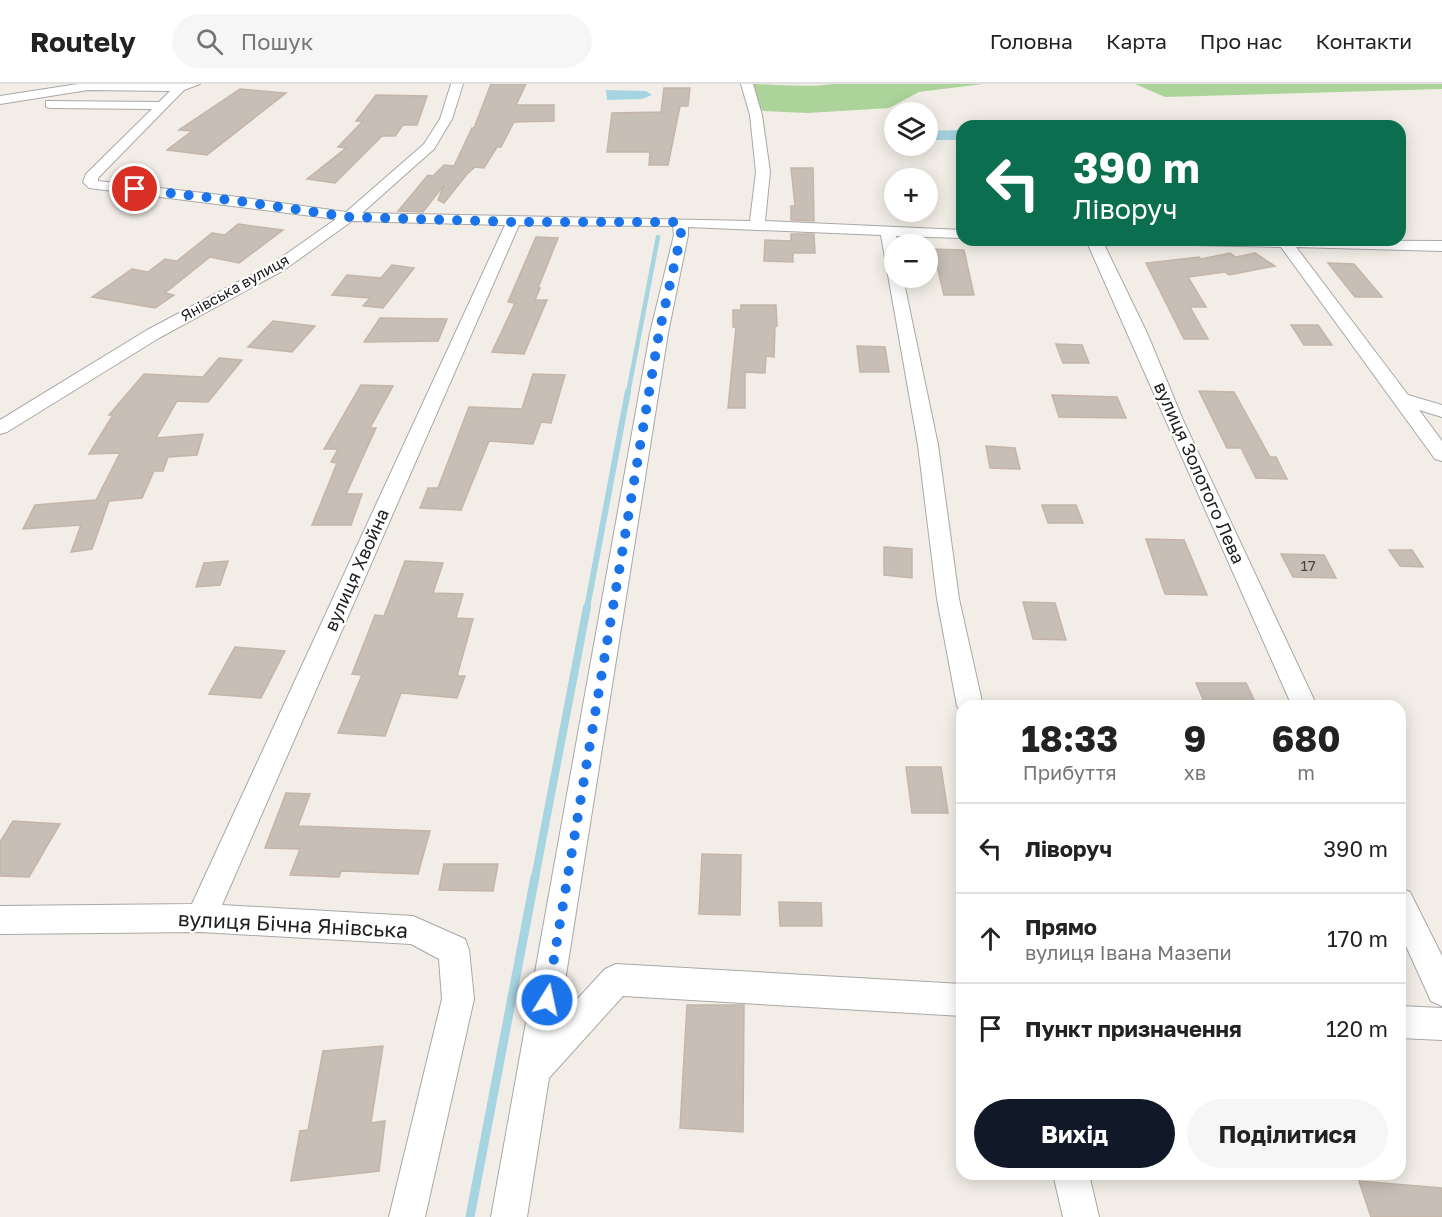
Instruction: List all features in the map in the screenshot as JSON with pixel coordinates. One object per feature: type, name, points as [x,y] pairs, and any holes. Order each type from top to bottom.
[{"type":"street","name":"Янівська вулиця","points":[[0,428],[153,334],[278,267],[349,217],[429,146],[446,119],[457,84]]},
{"type":"street","points":[[747,84],[756,115],[763,172],[757,225]]},
{"type":"street","points":[[0,101],[90,85],[187,86]]},
{"type":"street","points":[[187,86],[91,177],[90,182],[94,185],[238,201],[349,217],[514,222],[680,222],[956,234]]},
{"type":"street","points":[[0,101],[164,106]]},
{"type":"street","name":"вулиця Хвойна","points":[[201,918],[514,222]]},
{"type":"street","points":[[508,1217],[535,1070],[659,333],[681,235],[680,222]]},
{"type":"street","points":[[1406,245],[1442,246]]},
{"type":"street","name":"вулиця Золотого Лева","points":[[1097,246],[1302,700]]},
{"type":"street","points":[[1287,246],[1442,455]]},
{"type":"street","points":[[897,288],[928,445],[948,599],[969,700]]},
{"type":"street","points":[[1400,399],[1442,411]]},
{"type":"street","points":[[1406,915],[1442,990]]},
{"type":"street","name":"вулиця Бічна Янівська","points":[[0,920],[201,918],[413,930],[454,950],[458,999],[407,1217]]},
{"type":"street","points":[[535,1070],[616,980],[956,1000]]},
{"type":"street","points":[[1406,1022],[1442,1024]]},
{"type":"street","points":[[1072,1180],[1081,1217]]},
{"type":"green space","points":[[746,84],[801,86],[983,84],[919,92],[900,102],[884,102],[884,108],[808,113],[763,111],[747,94]]},
{"type":"green space","points":[[1135,84],[1442,84],[1442,89],[1165,97]]},
{"type":"water","points":[[606,90],[646,91],[652,95],[642,99],[607,100]]},
{"type":"water","points":[[956,130],[956,140],[938,140],[938,131]]},
{"type":"building","points":[[491,84],[526,84],[516,105],[554,105],[554,121],[514,122],[501,147],[497,147],[484,168],[475,167],[467,174],[444,203],[438,200],[444,185],[423,212],[398,211],[428,175],[433,176],[444,165],[454,166],[474,128]]},
{"type":"building","points":[[664,88],[690,88],[688,106],[680,106],[668,165],[649,165],[650,152],[607,152],[612,113],[661,112]]},
{"type":"building","points":[[240,89],[286,93],[207,155],[167,150],[192,131],[179,130]]},
{"type":"building","points":[[376,95],[427,96],[417,125],[403,125],[395,136],[382,136],[335,183],[307,179],[346,148],[338,147],[363,121],[356,121]]},
{"type":"building","points":[[791,168],[813,168],[814,221],[791,220],[791,206],[795,206]]},
{"type":"building","points":[[238,224],[283,230],[239,263],[210,257],[165,293],[174,295],[155,308],[92,297],[132,269],[148,272],[165,259],[177,261],[212,233],[225,235]]},
{"type":"building","points":[[791,234],[814,234],[815,253],[793,253],[793,262],[764,261],[765,240],[791,241]]},
{"type":"building","points":[[536,237],[558,238],[535,300],[547,300],[524,354],[492,352],[515,303],[508,302]]},
{"type":"building","points":[[938,249],[964,250],[974,295],[944,295],[938,270]]},
{"type":"building","points":[[1230,253],[1236,257],[1255,253],[1275,266],[1229,275],[1225,272],[1188,277],[1206,307],[1190,307],[1208,339],[1184,339],[1146,263],[1199,257],[1201,259]]},
{"type":"building","points":[[1328,263],[1354,264],[1382,297],[1355,297]]},
{"type":"building","points":[[392,265],[414,268],[383,308],[363,306],[370,298],[332,295],[347,275],[381,278]]},
{"type":"building","points":[[741,305],[776,305],[777,326],[775,326],[774,357],[766,356],[765,373],[745,372],[745,408],[728,408],[736,327],[733,327],[733,310],[741,310]]},
{"type":"building","points":[[380,318],[447,319],[438,341],[364,342]]},
{"type":"building","points":[[273,321],[315,326],[292,352],[248,347]]},
{"type":"building","points":[[1291,325],[1318,325],[1332,345],[1304,345]]},
{"type":"building","points":[[1056,344],[1082,345],[1089,363],[1063,363]]},
{"type":"building","points":[[857,346],[885,347],[889,372],[860,372]]},
{"type":"building","points":[[219,358],[242,360],[208,402],[177,401],[156,438],[203,434],[197,455],[168,457],[163,471],[154,471],[142,498],[109,501],[92,549],[71,552],[81,525],[23,529],[35,505],[96,500],[120,453],[89,454],[113,415],[109,415],[144,374],[203,377]]},
{"type":"building","points":[[533,374],[565,375],[551,423],[541,422],[533,444],[489,441],[461,510],[420,508],[428,488],[438,488],[469,407],[522,409]]},
{"type":"building","points":[[361,385],[393,386],[370,428],[376,428],[346,494],[362,494],[351,525],[312,525],[337,463],[331,462],[338,449],[324,449]]},
{"type":"building","points":[[1199,391],[1234,392],[1270,457],[1276,457],[1287,479],[1256,478],[1241,448],[1227,448]]},
{"type":"building","points":[[1052,395],[1117,397],[1126,418],[1059,417]]},
{"type":"building","points":[[986,446],[1015,448],[1020,469],[990,468]]},
{"type":"building","points":[[1042,505],[1076,505],[1083,523],[1048,523]]},
{"type":"building","points":[[1146,539],[1184,540],[1207,595],[1165,594]]},
{"type":"building","points":[[884,547],[912,549],[912,578],[884,575]]},
{"type":"building","points":[[1389,550],[1412,550],[1423,567],[1400,566]]},
{"type":"building","points":[[1281,554],[1324,555],[1336,578],[1293,577]]},
{"type":"building","points":[[228,561],[220,585],[196,587],[204,563]]},
{"type":"building","points":[[405,561],[443,563],[433,593],[463,594],[456,618],[473,619],[457,676],[465,676],[457,698],[401,693],[385,736],[338,733],[362,675],[352,674],[375,615],[384,616]]},
{"type":"building","points":[[1023,602],[1055,603],[1066,640],[1033,639]]},
{"type":"building","points":[[235,647],[285,651],[261,698],[209,694]]},
{"type":"building","points":[[1196,683],[1246,683],[1254,700],[1203,700]]},
{"type":"building","points":[[906,767],[941,767],[948,813],[912,813]]},
{"type":"building","points":[[286,793],[310,794],[298,826],[430,831],[418,874],[341,871],[339,877],[290,875],[300,849],[265,848]]},
{"type":"building","points":[[13,821],[60,824],[29,877],[0,876],[0,842]]},
{"type":"building","points":[[702,854],[741,855],[740,915],[699,914]]},
{"type":"building","points":[[444,864],[498,864],[493,891],[439,890]]},
{"type":"building","points":[[779,902],[821,903],[822,926],[780,926]]},
{"type":"building","points":[[687,1005],[744,1005],[743,1132],[680,1128]]},
{"type":"building","points":[[383,1046],[371,1123],[385,1121],[379,1171],[291,1181],[300,1131],[308,1130],[323,1051]]},
{"type":"building","points":[[1359,1181],[1442,1188],[1442,1217],[1371,1217]]},
{"type":"waterway","points":[[628,393],[658,237]]},
{"type":"waterway","points":[[587,608],[628,391]]},
{"type":"waterway","points":[[535,878],[587,607]]},
{"type":"waterway","points":[[470,1217],[535,877]]},
{"type":"route","points":[[135,189],[349,217],[514,222],[680,222],[681,235],[659,333],[547,1000]]}]
